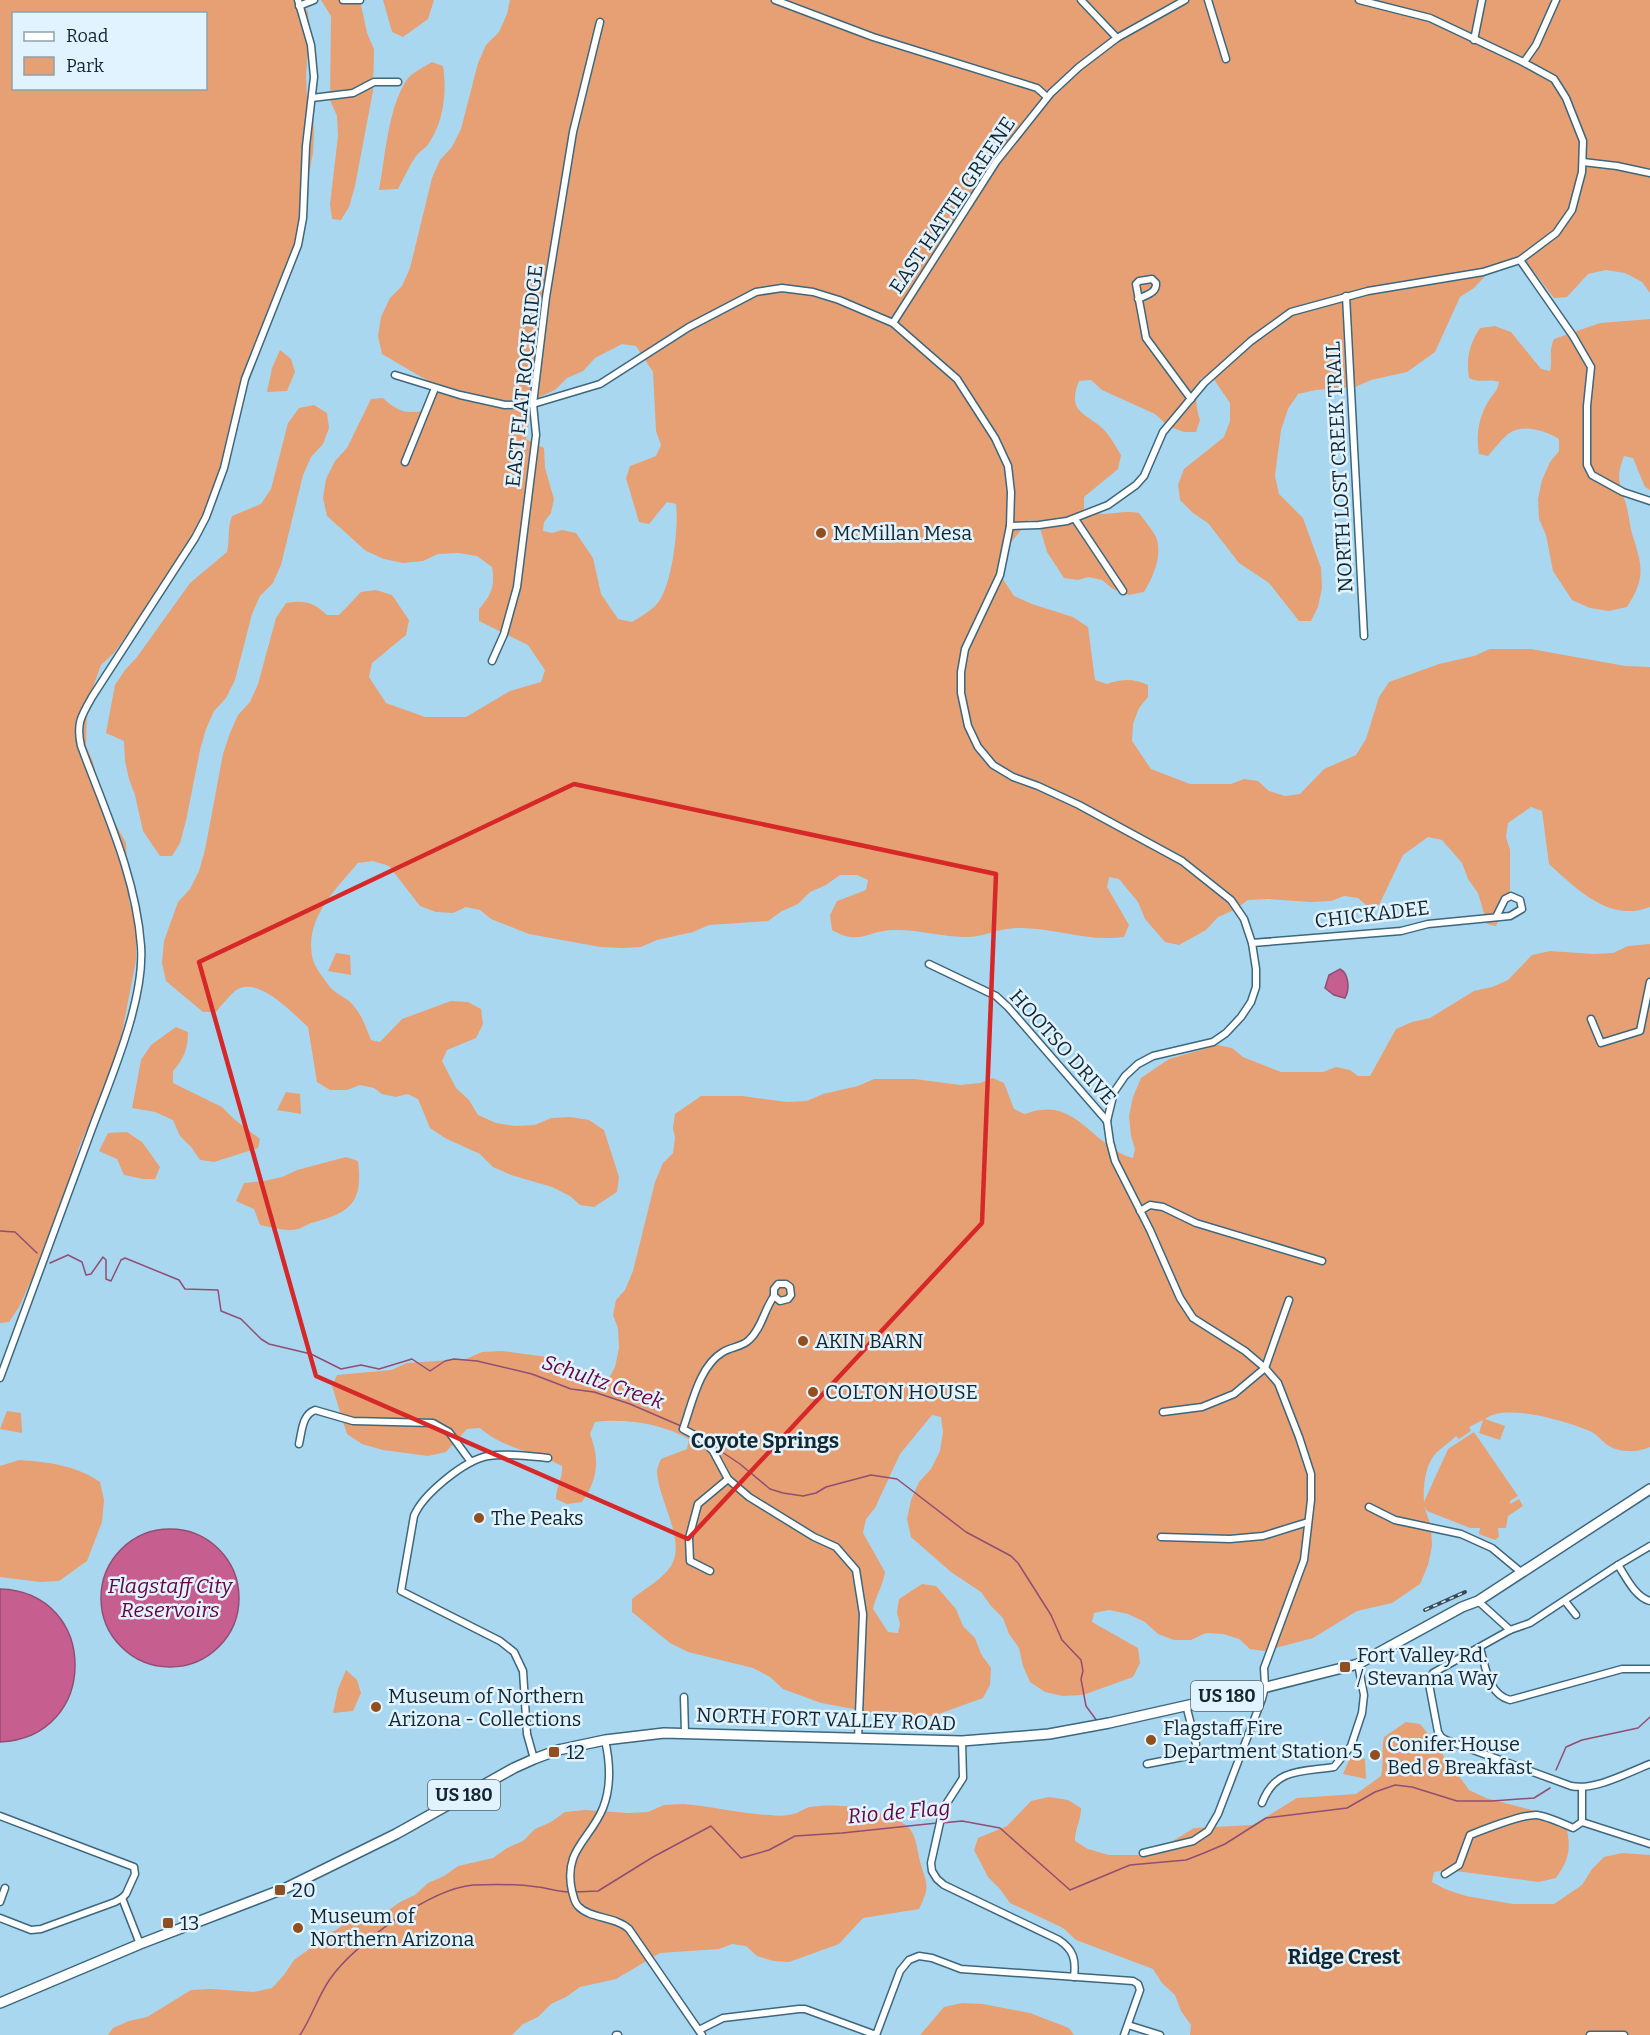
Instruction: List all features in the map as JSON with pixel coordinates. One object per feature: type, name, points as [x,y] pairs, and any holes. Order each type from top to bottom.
[{"type":"main road","name":"NORTH FORT VALLEY ROAD","points":[[0,2003],[140,1944],[307,1878],[396,1834],[514,1768],[558,1750],[605,1740],[664,1733],[962,1741],[1049,1734],[1117,1722],[1358,1664],[1462,1607],[1478,1601],[1650,1489]]},
{"type":"street","points":[[0,1378],[117,1060],[139,984],[141,947],[129,875],[81,746],[78,731],[82,714],[92,697],[195,538],[206,516],[224,468],[245,379],[298,245],[303,218],[306,146],[314,77],[311,45],[298,3],[314,0]]},
{"type":"street","points":[[343,0],[360,0]]},
{"type":"street","points":[[775,0],[873,37],[1037,88],[1047,97]]},
{"type":"street","points":[[1081,0],[1117,38]]},
{"type":"street","name":"EAST HATTIE GREENE","points":[[893,323],[996,162],[1047,97],[1079,67],[1117,38],[1185,0]]},
{"type":"street","points":[[1208,0],[1226,59]]},
{"type":"street","points":[[1010,526],[1039,525],[1075,519],[1108,505],[1136,485],[1144,476],[1163,432],[1204,383],[1251,340],[1292,312],[1346,296],[1483,272],[1520,260],[1556,233],[1572,210],[1578,192],[1583,162],[1583,141],[1566,98],[1554,79],[1524,62],[1474,40],[1453,27],[1430,18],[1359,0]]},
{"type":"street","points":[[1474,40],[1482,0]]},
{"type":"street","points":[[1524,62],[1536,45],[1556,0]]},
{"type":"street","name":"EAST FLAT ROCK RIDGE","points":[[492,661],[504,634],[516,587],[536,435],[533,404],[546,297],[573,132],[600,22]]},
{"type":"street","points":[[312,98],[353,93],[374,82],[398,82]]},
{"type":"street","points":[[1583,162],[1650,173]]},
{"type":"street","points":[[1520,260],[1573,336],[1591,367],[1587,406],[1587,465],[1592,475],[1623,492],[1650,501]]},
{"type":"street","points":[[395,375],[435,388],[505,405],[533,404],[600,384],[689,327],[756,292],[782,288],[813,292],[839,300],[893,323],[957,379],[995,438],[1008,466],[1011,492],[1010,526],[1000,575],[965,649],[961,672],[961,693],[968,726],[978,747],[993,765],[1013,777],[1079,805],[1182,861],[1231,900],[1244,919],[1252,943],[1256,987],[1251,1002],[1241,1017],[1226,1033],[1213,1042],[1153,1056],[1138,1064],[1125,1076],[1114,1092],[1107,1121],[1115,1161],[1180,1298],[1193,1318],[1245,1352],[1265,1368],[1278,1383],[1311,1474],[1311,1500],[1304,1560],[1264,1668],[1265,1687],[1262,1699],[1218,1814],[1208,1832],[1193,1841],[1143,1853]]},
{"type":"street","name":"NORTH LOST CREEK TRAIL","points":[[1346,296],[1364,636]]},
{"type":"street","points":[[1138,299],[1146,338],[1191,399]]},
{"type":"street","points":[[405,462],[435,388]]},
{"type":"street","points":[[1075,519],[1123,591]]},
{"type":"street","name":"CHICKADEE","points":[[1252,943],[1401,931],[1428,924],[1496,917]]},
{"type":"street","name":"HOOTSO DRIVE","points":[[929,964],[996,996],[1107,1121]]},
{"type":"street","points":[[1591,1019],[1601,1043],[1640,1031],[1650,982]]},
{"type":"street","points":[[1140,1211],[1150,1205],[1163,1207],[1196,1223],[1322,1261]]},
{"type":"street","points":[[774,1296],[767,1306],[759,1328],[747,1342],[723,1352],[709,1365],[683,1429],[700,1438],[713,1451],[728,1479],[748,1497],[814,1538],[836,1547],[856,1570],[863,1614],[858,1739]]},
{"type":"street","points":[[1163,1412],[1202,1407],[1234,1394],[1265,1368],[1289,1300]]},
{"type":"street","points":[[299,1444],[304,1420],[307,1414],[315,1410],[353,1421],[433,1423],[449,1432],[471,1462]]},
{"type":"street","points":[[534,1759],[527,1734],[523,1671],[514,1652],[500,1641],[402,1591],[414,1516],[417,1507],[428,1494],[471,1462],[488,1456],[548,1458]]},
{"type":"street","points":[[710,1571],[690,1561],[689,1538],[698,1504],[728,1479]]},
{"type":"street","points":[[1369,1507],[1395,1520],[1461,1534],[1492,1548],[1522,1573]]},
{"type":"street","points":[[1161,1537],[1230,1539],[1263,1536],[1308,1522]]},
{"type":"street","points":[[1650,1546],[1530,1623],[1510,1630],[1433,1673],[1429,1684],[1438,1732],[1446,1740],[1582,1788],[1650,1764]]},
{"type":"street","points":[[1618,1565],[1637,1593],[1650,1601]]},
{"type":"street","points":[[1478,1601],[1510,1630]]},
{"type":"street","points":[[1565,1601],[1576,1615]]},
{"type":"street","points":[[1480,1648],[1493,1689],[1502,1698],[1510,1700],[1622,1669],[1650,1669]]},
{"type":"street","points":[[1262,1803],[1267,1790],[1285,1775],[1334,1767],[1351,1746],[1362,1713],[1364,1695],[1358,1664]]},
{"type":"street","points":[[684,1697],[685,1733]]},
{"type":"street","points":[[1147,1764],[1188,1756],[1195,1750],[1196,1744],[1186,1705]]},
{"type":"street","points":[[605,1740],[610,1774],[608,1792],[603,1809],[571,1862],[569,1877],[574,1900],[585,1912],[615,1920],[629,1929],[701,2032],[723,2019],[799,2008],[876,2035],[900,1971],[914,1958],[926,1956],[961,1969],[1128,1980],[1138,1984],[1140,1990],[1124,2035]]},
{"type":"street","points":[[962,1741],[963,1778],[944,1809],[932,1863],[933,1871],[944,1885],[1068,1946],[1074,1954],[1074,1977]]},
{"type":"street","points":[[1581,1822],[1582,1788]]},
{"type":"street","points":[[1445,1874],[1459,1865],[1470,1835],[1480,1831],[1522,1817],[1536,1815],[1573,1828],[1581,1822]]},
{"type":"street","points":[[0,1816],[134,1867],[135,1874],[122,1898],[41,1929],[31,1930],[0,1918]]},
{"type":"street","points":[[1581,1822],[1650,1844]]},
{"type":"street","points":[[0,1902],[5,1888]]},
{"type":"street","points":[[122,1898],[140,1944]]},
{"type":"street","points":[[1128,2025],[1160,2035]]},
{"type":"street","points":[[1590,2035],[1624,2035]]},
{"type":"highlighted area","points":[[574,784],[996,874],[982,1223],[688,1539],[316,1376],[199,962]]},
{"type":"green space","points":[[0,0],[300,0],[308,12],[307,96],[313,112],[314,132],[313,153],[290,273],[275,312],[263,325],[248,364],[230,459],[216,499],[204,511],[179,566],[167,578],[114,653],[101,665],[87,704],[86,746],[93,762],[101,798],[126,843],[129,902],[136,918],[136,960],[113,1080],[98,1119],[86,1131],[78,1150],[56,1239],[48,1258],[36,1270],[19,1307],[9,1322],[0,1323]]},
{"type":"green space","points":[[321,0],[360,0],[367,33],[374,49],[373,91],[355,186],[349,207],[341,220],[332,219],[330,204],[338,136],[337,116],[330,100],[331,16]]},
{"type":"green space","points":[[383,0],[434,0],[428,19],[403,37],[392,32]]},
{"type":"green space","points":[[510,0],[1650,0],[1650,293],[1642,282],[1625,273],[1606,270],[1588,274],[1567,297],[1554,298],[1527,263],[1513,260],[1486,275],[1474,288],[1460,297],[1435,352],[1407,372],[1371,380],[1355,387],[1298,394],[1288,409],[1281,430],[1275,476],[1279,494],[1303,518],[1321,568],[1322,588],[1318,607],[1311,621],[1299,621],[1269,583],[1239,563],[1208,523],[1180,500],[1178,485],[1184,469],[1224,437],[1230,421],[1230,403],[1213,378],[1201,378],[1199,384],[1196,399],[1200,420],[1196,432],[1184,432],[1168,426],[1155,414],[1102,390],[1091,380],[1079,381],[1075,400],[1077,406],[1107,433],[1121,455],[1118,469],[1084,497],[1084,510],[1099,514],[1139,513],[1150,528],[1158,544],[1158,558],[1154,573],[1144,592],[1129,595],[1113,589],[1102,580],[1088,577],[1078,580],[1064,578],[1047,552],[1038,521],[1029,520],[1000,556],[997,570],[1014,596],[1073,617],[1088,627],[1095,680],[1107,684],[1132,680],[1148,685],[1148,697],[1139,708],[1133,724],[1132,741],[1151,769],[1190,784],[1231,784],[1244,779],[1258,781],[1269,791],[1285,796],[1300,794],[1324,769],[1356,755],[1366,739],[1379,697],[1389,682],[1490,649],[1531,649],[1625,666],[1650,667],[1650,907],[1635,911],[1621,911],[1607,907],[1571,884],[1549,864],[1542,811],[1531,807],[1508,823],[1506,837],[1510,850],[1510,892],[1496,926],[1487,924],[1478,893],[1468,879],[1462,863],[1442,840],[1428,837],[1403,855],[1379,905],[1366,905],[1358,898],[1344,896],[1331,901],[1311,902],[1248,900],[1218,917],[1206,930],[1179,945],[1165,942],[1145,919],[1138,902],[1119,879],[1109,877],[1107,887],[1129,925],[1124,937],[1098,938],[1020,928],[966,937],[887,930],[851,937],[832,930],[830,915],[837,901],[866,890],[868,880],[857,875],[840,875],[810,892],[798,904],[768,921],[709,925],[641,947],[622,948],[600,947],[529,934],[491,919],[480,910],[466,907],[453,913],[436,912],[420,906],[389,866],[373,861],[358,863],[331,895],[317,919],[311,945],[313,960],[320,974],[332,989],[357,1010],[371,1040],[380,1042],[402,1019],[451,1001],[468,1002],[481,1009],[483,1024],[476,1038],[447,1050],[442,1061],[456,1088],[469,1100],[478,1115],[496,1123],[515,1126],[535,1125],[551,1118],[570,1117],[589,1120],[604,1130],[619,1177],[617,1192],[594,1207],[580,1205],[570,1196],[552,1187],[493,1167],[480,1154],[445,1138],[430,1128],[418,1099],[407,1094],[396,1097],[360,1085],[347,1090],[330,1090],[317,1082],[308,1027],[284,1005],[264,991],[244,987],[227,998],[216,1012],[203,1012],[166,981],[162,963],[164,941],[178,902],[190,889],[199,871],[223,754],[238,715],[250,702],[258,684],[276,618],[286,603],[308,603],[327,615],[339,615],[361,592],[376,590],[392,595],[409,620],[406,635],[372,663],[369,677],[386,703],[425,717],[466,717],[510,691],[541,682],[545,670],[528,645],[479,621],[479,609],[491,590],[492,567],[477,556],[458,553],[438,554],[423,561],[403,563],[384,559],[366,551],[327,516],[323,498],[326,479],[335,461],[347,448],[371,399],[383,398],[397,409],[412,412],[424,411],[432,398],[430,382],[382,354],[378,336],[381,317],[390,298],[402,286],[410,268],[432,178],[440,160],[452,147],[461,129],[478,63],[486,45],[499,32]],"holes":[[[622,344],[636,346],[653,372],[656,431],[661,445],[656,456],[630,466],[626,478],[639,522],[649,524],[667,502],[676,504],[677,514],[673,557],[662,597],[656,605],[632,622],[618,619],[601,594],[593,558],[576,533],[562,530],[552,533],[543,531],[544,522],[551,513],[554,499],[545,468],[544,448],[526,439],[530,416],[539,397],[555,390],[567,378],[583,371],[595,358]]]},
{"type":"green space","points":[[432,62],[443,66],[444,76],[443,106],[438,125],[428,145],[413,160],[398,189],[379,190],[391,119],[400,92],[411,75]]},
{"type":"green space","points":[[1650,319],[1650,490],[1645,487],[1633,458],[1624,456],[1619,474],[1639,557],[1639,580],[1627,607],[1609,611],[1590,608],[1572,600],[1553,571],[1546,535],[1539,519],[1538,499],[1542,480],[1550,462],[1559,451],[1559,439],[1541,431],[1520,429],[1508,434],[1488,456],[1479,454],[1480,421],[1499,382],[1477,381],[1469,378],[1469,352],[1480,328],[1495,326],[1511,332],[1541,369],[1550,371],[1551,348],[1554,339],[1600,323]]},
{"type":"green space","points":[[280,350],[291,359],[295,372],[287,391],[267,392],[272,368]]},
{"type":"green space","points":[[314,405],[327,413],[329,428],[323,444],[311,457],[303,475],[281,565],[273,583],[260,596],[252,614],[235,680],[226,698],[214,711],[206,729],[180,843],[172,856],[160,856],[143,831],[125,761],[124,741],[106,733],[115,685],[190,583],[227,552],[232,516],[261,504],[271,489],[288,423],[299,408]]},
{"type":"green space","points":[[1650,944],[1650,1447],[1634,1451],[1616,1449],[1592,1432],[1582,1428],[1522,1413],[1494,1414],[1485,1419],[1505,1426],[1500,1440],[1479,1433],[1483,1420],[1469,1427],[1471,1431],[1459,1439],[1456,1436],[1437,1452],[1430,1462],[1424,1489],[1424,1502],[1448,1449],[1474,1432],[1518,1496],[1510,1501],[1510,1504],[1519,1499],[1523,1506],[1508,1516],[1506,1528],[1498,1528],[1499,1537],[1495,1540],[1479,1534],[1480,1528],[1470,1528],[1427,1511],[1424,1506],[1431,1526],[1432,1546],[1428,1565],[1420,1584],[1392,1603],[1357,1611],[1313,1638],[1264,1651],[1250,1649],[1239,1639],[1223,1634],[1206,1633],[1191,1640],[1174,1640],[1158,1634],[1145,1622],[1128,1614],[1109,1610],[1094,1613],[1092,1622],[1138,1648],[1140,1663],[1133,1677],[1083,1695],[1063,1696],[1045,1692],[1030,1682],[1019,1648],[1009,1634],[1003,1618],[981,1592],[951,1572],[911,1537],[907,1519],[911,1500],[919,1482],[931,1469],[940,1451],[943,1432],[941,1417],[932,1415],[900,1454],[875,1508],[866,1519],[863,1533],[885,1572],[873,1609],[888,1632],[898,1633],[899,1599],[922,1584],[936,1586],[956,1609],[963,1626],[975,1638],[981,1654],[991,1668],[990,1685],[983,1698],[933,1716],[892,1716],[821,1703],[783,1689],[770,1677],[753,1668],[688,1652],[670,1643],[632,1612],[632,1599],[656,1582],[674,1560],[676,1548],[674,1536],[657,1470],[661,1459],[687,1449],[689,1439],[667,1429],[643,1423],[595,1422],[590,1434],[596,1461],[594,1477],[582,1502],[567,1504],[556,1499],[562,1466],[499,1441],[480,1428],[467,1429],[446,1452],[428,1456],[383,1450],[362,1444],[347,1434],[332,1386],[337,1375],[391,1370],[407,1363],[466,1359],[482,1352],[502,1351],[547,1357],[585,1371],[596,1380],[608,1380],[615,1367],[619,1348],[618,1328],[613,1315],[616,1300],[625,1290],[633,1271],[655,1182],[663,1163],[673,1153],[675,1114],[701,1096],[742,1096],[787,1102],[807,1101],[874,1079],[915,1079],[960,1085],[980,1083],[993,1078],[1004,1083],[1014,1109],[1025,1114],[1050,1110],[1071,1116],[1108,1145],[1133,1158],[1135,1149],[1129,1116],[1133,1097],[1141,1078],[1169,1059],[1218,1045],[1232,1048],[1243,1057],[1281,1072],[1323,1072],[1336,1067],[1350,1070],[1358,1076],[1370,1076],[1396,1029],[1430,1018],[1474,991],[1508,980],[1532,955],[1550,951],[1613,953],[1628,946]]},
{"type":"green space","points":[[336,953],[350,955],[351,975],[328,971]]},
{"type":"green space","points":[[176,1027],[188,1032],[188,1038],[183,1058],[173,1071],[173,1083],[222,1107],[260,1139],[258,1148],[214,1162],[200,1160],[180,1136],[173,1120],[155,1112],[132,1108],[141,1060],[151,1045]]},
{"type":"green space","points":[[286,1092],[300,1094],[301,1114],[277,1110]]},
{"type":"green space","points":[[127,1132],[142,1142],[160,1167],[155,1179],[124,1175],[117,1159],[99,1151],[108,1133]]},
{"type":"green space","points":[[346,1157],[358,1161],[359,1186],[352,1203],[338,1214],[328,1218],[298,1229],[279,1229],[260,1225],[254,1209],[236,1201],[244,1183],[282,1177],[297,1170]]},
{"type":"green space","points":[[7,1411],[21,1413],[22,1433],[0,1429]]},
{"type":"green space","points":[[19,1460],[51,1463],[71,1468],[100,1482],[104,1500],[102,1522],[87,1561],[59,1581],[40,1582],[0,1577],[0,1466]]},
{"type":"green space","points":[[346,1670],[357,1680],[361,1693],[353,1711],[333,1713],[338,1689]]},
{"type":"green space","points":[[1406,1722],[1420,1724],[1440,1748],[1447,1764],[1469,1790],[1486,1798],[1551,1815],[1566,1825],[1568,1833],[1567,1859],[1556,1878],[1539,1882],[1448,1870],[1434,1872],[1432,1882],[1466,1896],[1513,1904],[1554,1904],[1582,1885],[1592,1869],[1604,1857],[1622,1853],[1650,1855],[1650,2035],[1190,2035],[1191,2025],[1181,2011],[1175,1995],[1162,1983],[1153,1969],[1076,1940],[1063,1928],[1010,1903],[988,1877],[974,1850],[978,1838],[1007,1826],[1031,1801],[1049,1797],[1068,1800],[1081,1808],[1075,1841],[1088,1849],[1109,1855],[1150,1855],[1194,1828],[1253,1825],[1297,1798],[1356,1794],[1381,1776],[1384,1737]]},
{"type":"green space","points":[[1351,1756],[1365,1759],[1366,1779],[1343,1774]]},
{"type":"green space","points":[[683,1804],[779,1816],[810,1807],[833,1805],[875,1811],[899,1821],[908,1827],[914,1836],[926,1882],[926,1893],[919,1909],[863,1918],[839,1944],[789,1962],[773,1961],[757,1956],[746,1946],[732,1944],[719,1949],[660,1953],[616,1979],[580,1987],[551,2004],[538,2017],[523,2024],[512,2035],[108,2035],[113,2028],[147,2017],[191,1990],[254,1992],[272,1988],[294,1960],[320,1937],[350,1920],[386,1912],[415,1895],[428,1883],[458,1866],[493,1858],[523,1841],[535,1829],[565,1812],[585,1810],[648,1812],[664,1805]]},
{"type":"green space","points":[[962,2003],[983,2004],[1030,2013],[1069,2028],[1074,2035],[920,2035],[944,2007]]},
{"type":"water","points":[[1340,969],[1348,982],[1345,998],[1334,995],[1325,988],[1329,975]]},
{"type":"water","name":"Flagstaff City Reservoirs","points":[[170,1529],[196,1535],[219,1549],[233,1572],[239,1598],[233,1624],[219,1647],[196,1661],[170,1667],[144,1661],[121,1647],[107,1624],[101,1598],[107,1572],[121,1549],[144,1535]]},
{"type":"water","name":"Flagstaff City Reservoirs","points":[[0,1589],[33,1596],[56,1614],[70,1638],[75,1665],[70,1693],[56,1717],[33,1734],[0,1742]]},
{"type":"waterway","name":"Schultz Creek","points":[[0,1231],[15,1232],[37,1253]]},
{"type":"waterway","name":"Schultz Creek","points":[[50,1263],[68,1255],[82,1262],[86,1275],[91,1274],[103,1257],[106,1260],[106,1279],[111,1281],[121,1260],[125,1258],[179,1280],[185,1289],[218,1290],[221,1311],[241,1319],[261,1339],[269,1344],[311,1354],[341,1369],[361,1365],[379,1369],[412,1359],[430,1371],[445,1361],[454,1359],[477,1361],[532,1374],[571,1389],[594,1392],[630,1404],[681,1426]]},
{"type":"waterway","name":"Schultz Creek","points":[[713,1446],[740,1464],[770,1489],[783,1493],[803,1496],[816,1493],[826,1487],[871,1475],[897,1479],[966,1532],[1011,1556],[1018,1563],[1051,1615],[1062,1640],[1081,1660],[1083,1671],[1081,1679],[1086,1706],[1097,1721]]},
{"type":"waterway","name":"Rio de Flag","points":[[1556,1770],[1566,1747],[1582,1740],[1638,1728],[1650,1717]]},
{"type":"waterway","name":"Rio de Flag","points":[[942,1823],[962,1821],[1000,1828],[1070,1890],[1130,1865],[1186,1860],[1225,1844],[1266,1818],[1347,1808],[1375,1792],[1395,1785],[1412,1787],[1457,1801],[1534,1798],[1550,1788]]},
{"type":"waterway","name":"Rio de Flag","points":[[574,1892],[598,1891],[653,1857],[711,1826],[741,1858],[769,1850],[795,1836],[937,1823]]},
{"type":"waterway","name":"Rio de Flag","points":[[300,2035],[330,1979],[341,1965],[374,1935],[415,1907],[436,1896],[473,1885],[522,1885],[569,1892]]},
{"type":"railway","points":[[1425,1610],[1465,1592]]},
{"type":"place","name":"McMillan Mesa","points":[[821,533]]},
{"type":"place","name":"AKIN BARN","points":[[803,1341]]},
{"type":"place","name":"COLTON HOUSE","points":[[813,1392]]},
{"type":"place","name":"The Peaks","points":[[479,1518]]},
{"type":"place","name":"Fort Valley Rd. / Stevanna Way","points":[[1345,1667]]},
{"type":"place","name":"Museum of Northern Arizona - Collections","points":[[376,1707]]},
{"type":"place","name":"Flagstaff Fire Department Station 5","points":[[1151,1740]]},
{"type":"place","name":"12","points":[[554,1752]]},
{"type":"place","name":"Conifer House Bed & Breakfast","points":[[1375,1755]]},
{"type":"place","name":"20","points":[[280,1890]]},
{"type":"place","name":"13","points":[[168,1923]]},
{"type":"place","name":"Museum of Northern Arizona","points":[[298,1928]]},
{"type":"district","name":"Coyote Springs","points":[[765,1441]]},
{"type":"district","name":"Ridge Crest","points":[[1344,1957]]}]
